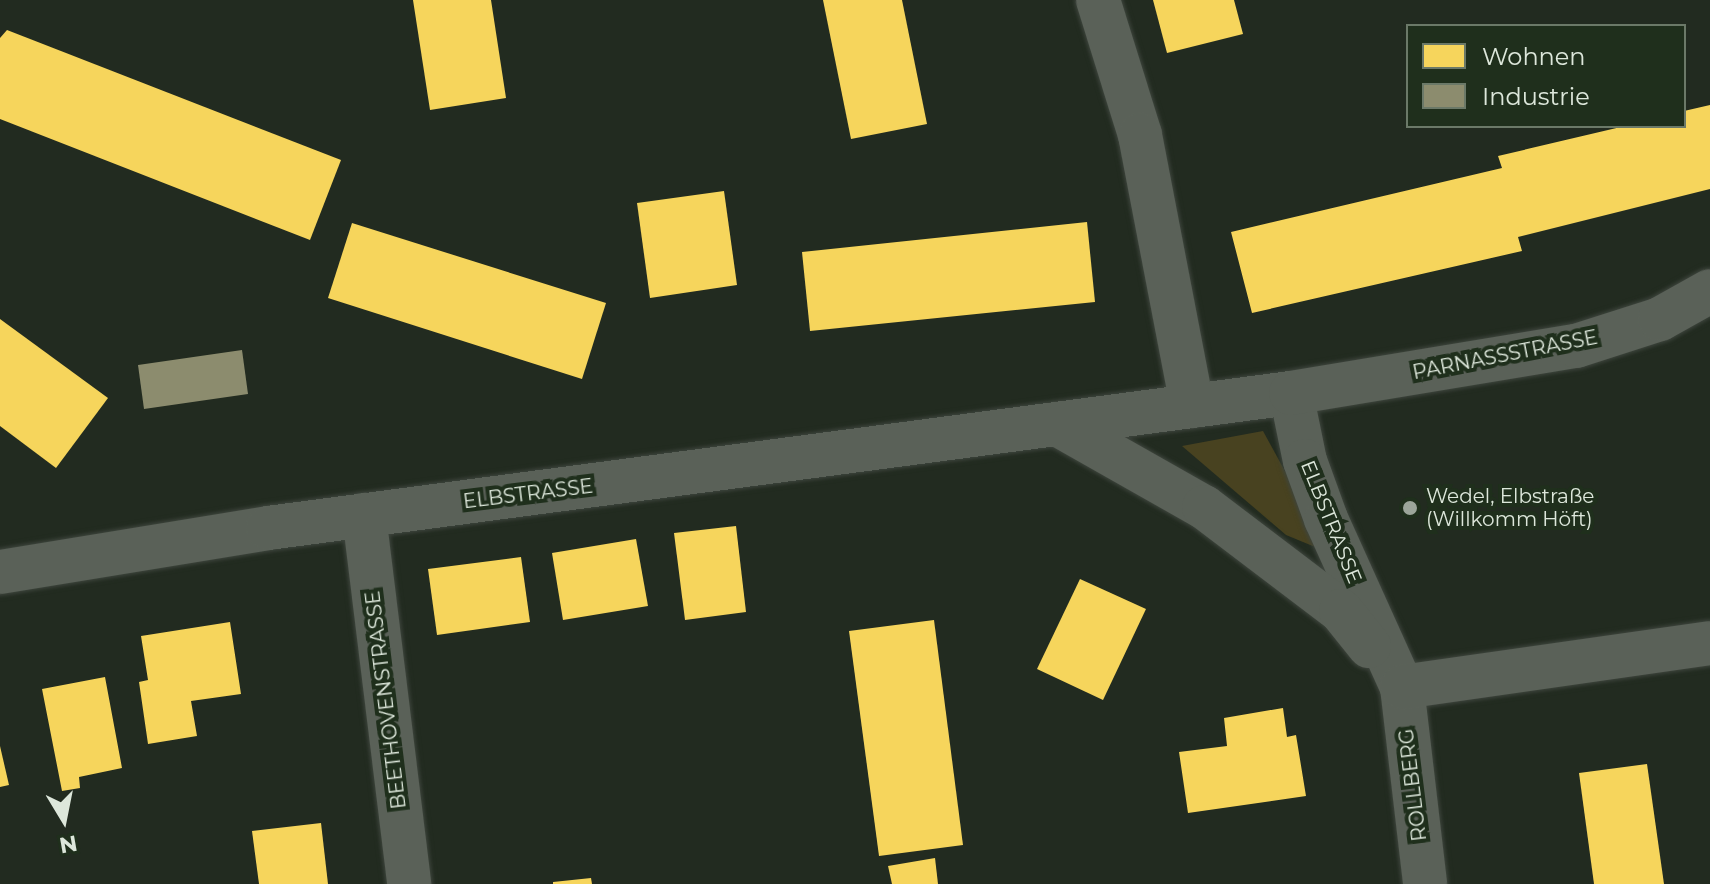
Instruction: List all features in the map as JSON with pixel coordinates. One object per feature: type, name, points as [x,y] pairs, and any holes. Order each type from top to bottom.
[{"type":"street","points":[[1098,0],[1140,135],[1192,406]]},
{"type":"street","name":"PARNASSSTRASSE","points":[[1291,393],[1576,346],[1660,319],[1710,291]]},
{"type":"street","name":"ELBSTRASSE","points":[[0,572],[364,515],[1291,393],[1305,461],[1326,519],[1402,687]]},
{"type":"street","name":"ELBSTRASSE","points":[[1057,424],[1240,532],[1341,611],[1402,687]]},
{"type":"street","name":"BEETHOVENSTRASSE","points":[[364,515],[409,884]]},
{"type":"street","points":[[1402,687],[1710,643]]},
{"type":"street","name":"ROLLBERG","points":[[1402,687],[1425,884]]},
{"type":"shaded area","points":[[1263,431],[1304,506],[1320,549],[1286,535],[1182,446]]},
{"type":"building: Wohnen","points":[[413,0],[491,0],[506,98],[430,110]]},
{"type":"building: Wohnen","points":[[823,0],[902,0],[927,124],[851,139]]},
{"type":"building: Wohnen","points":[[1153,0],[1234,0],[1243,34],[1167,53]]},
{"type":"building: Wohnen","points":[[7,30],[341,160],[310,240],[0,119],[0,38]]},
{"type":"building: Wohnen","points":[[1710,105],[1710,189],[1518,237],[1522,251],[1252,313],[1231,232],[1502,168],[1498,156],[1617,128],[1686,128],[1686,111]]},
{"type":"building: Wohnen","points":[[724,191],[737,285],[650,298],[637,203]]},
{"type":"building: Wohnen","points":[[1087,222],[1095,302],[810,331],[802,252]]},
{"type":"building: Wohnen","points":[[352,223],[606,303],[582,379],[328,298]]},
{"type":"building: Wohnen","points":[[0,319],[108,398],[56,468],[0,426]]},
{"type":"building: Wohnen","points":[[736,526],[746,612],[685,620],[674,533]]},
{"type":"building: Wohnen","points":[[636,539],[648,606],[563,620],[552,553]]},
{"type":"building: Wohnen","points":[[521,557],[530,622],[437,635],[428,569]]},
{"type":"building: Wohnen","points":[[1080,579],[1146,609],[1103,700],[1037,669]]},
{"type":"building: Wohnen","points":[[934,620],[963,845],[879,856],[849,631]]},
{"type":"building: Wohnen","points":[[230,622],[241,694],[191,701],[197,736],[148,744],[139,682],[148,680],[141,636]]},
{"type":"building: Wohnen","points":[[105,677],[122,768],[79,777],[80,788],[62,791],[42,689]]},
{"type":"building: Wohnen","points":[[1283,708],[1287,737],[1296,735],[1306,796],[1188,813],[1179,752],[1227,746],[1224,718]]},
{"type":"building: Wohnen","points":[[0,746],[9,785],[0,787]]},
{"type":"building: Wohnen","points":[[1647,764],[1664,884],[1594,884],[1579,773]]},
{"type":"building: Wohnen","points":[[321,823],[328,884],[259,884],[252,831]]},
{"type":"building: Wohnen","points":[[935,858],[938,884],[892,884],[888,866]]},
{"type":"building: Wohnen","points":[[591,878],[592,884],[553,884],[553,882]]},
{"type":"building: Industrie","points":[[242,350],[248,394],[144,409],[138,365]]},
{"type":"place","name":"Wedel, Elbstraße (Willkomm Höft)","points":[[1410,508]]}]
